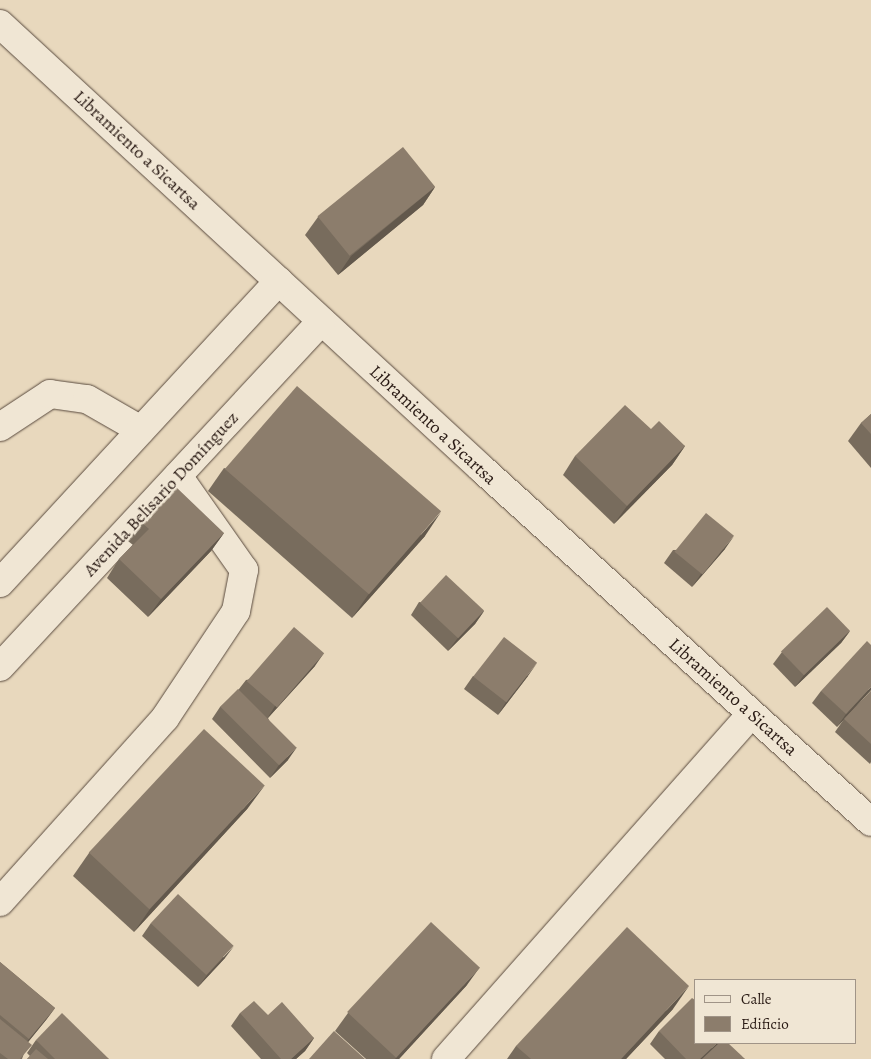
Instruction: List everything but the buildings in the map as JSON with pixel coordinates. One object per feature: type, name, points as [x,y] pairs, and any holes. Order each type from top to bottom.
[{"type":"street","name":"Libramiento a Sicartsa","points":[[0,24],[321,321],[871,822]]},
{"type":"street","points":[[0,582],[279,281]]},
{"type":"street","name":"Avenida Belisario Domínguez","points":[[0,667],[321,321]]},
{"type":"street","points":[[0,427],[50,394],[86,399],[141,430]]},
{"type":"street","points":[[0,902],[165,718],[236,611],[244,570],[178,476]]},
{"type":"street","points":[[446,1059],[751,714]]}]
